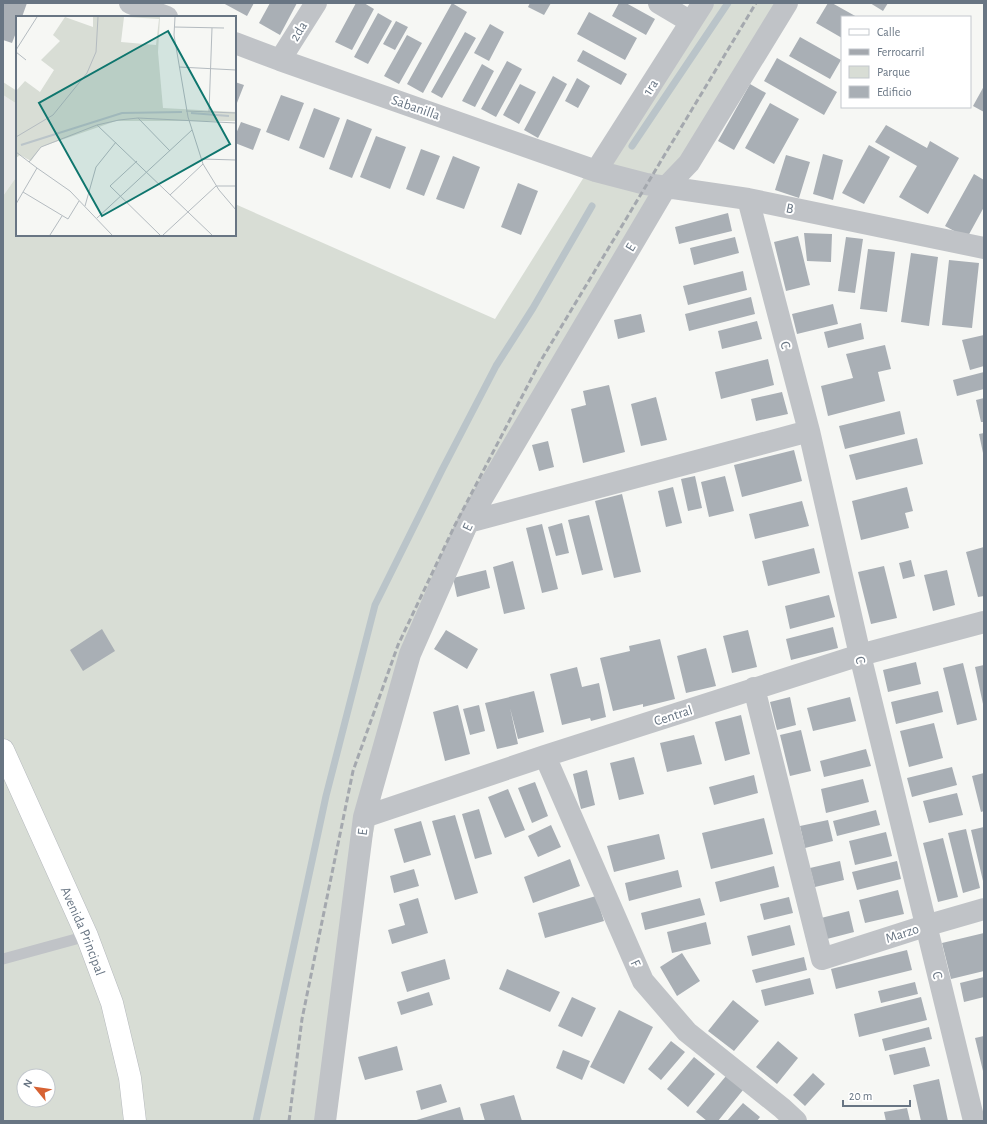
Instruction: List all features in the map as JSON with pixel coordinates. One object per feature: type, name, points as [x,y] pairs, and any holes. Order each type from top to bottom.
[{"type":"main road","name":"Avenida Principal","points":[[3,750],[87,936],[112,1003],[130,1078],[136,1121]]},
{"type":"street","points":[[130,3],[164,16]]},
{"type":"street","name":"2da","points":[[280,60],[316,3]]},
{"type":"street","points":[[659,3],[691,22]]},
{"type":"street","name":"1ra","points":[[596,171],[703,3]]},
{"type":"street","name":"E","points":[[325,1121],[364,817],[410,654],[468,522],[666,187],[690,163],[787,3]]},
{"type":"street","name":"Sabanilla","points":[[236,43],[596,171]]},
{"type":"street","name":"B","points":[[596,171],[646,184],[748,199],[982,244]]},
{"type":"street","name":"C","points":[[748,199],[809,431],[860,655],[974,1121]]},
{"type":"street","points":[[468,522],[809,431]]},
{"type":"street","name":"Central","points":[[364,817],[754,688],[860,655],[984,622]]},
{"type":"street","name":"Marzo","points":[[754,688],[822,959],[984,909]]},
{"type":"street","name":"F","points":[[545,756],[643,981],[687,1032],[782,1108],[796,1121]]},
{"type":"lane","points":[[3,959],[87,936]]},
{"type":"shaded area","points":[[3,95],[16,103],[16,177],[3,196]]},
{"type":"green space","points":[[693,3],[776,3],[488,506],[407,676],[341,981],[324,1121],[3,1121],[3,196],[16,177],[16,236],[236,236],[236,204],[495,319]]},
{"type":"green space","points":[[3,82],[16,90],[16,103],[3,95]]},
{"type":"building","points":[[3,3],[27,3],[22,16],[16,16],[16,33],[12,43],[3,40]]},
{"type":"building","points":[[223,3],[254,3],[247,16]]},
{"type":"building","points":[[270,3],[297,3],[280,35],[259,23]]},
{"type":"building","points":[[356,3],[364,3],[374,9],[352,50],[335,42]]},
{"type":"building","points":[[452,3],[467,12],[423,93],[407,84]]},
{"type":"building","points":[[530,3],[551,3],[544,15],[528,7]]},
{"type":"building","points":[[619,3],[626,3],[655,19],[646,35],[612,16]]},
{"type":"building","points":[[828,3],[832,3],[855,16],[841,16],[841,37],[816,23]]},
{"type":"building","points":[[870,3],[888,3],[883,11]]},
{"type":"building","points":[[589,12],[637,38],[625,60],[577,34]]},
{"type":"building","points":[[378,13],[392,21],[368,64],[354,57]]},
{"type":"building","points":[[396,21],[408,27],[395,50],[383,44]]},
{"type":"building","points":[[490,24],[504,32],[489,61],[474,53]]},
{"type":"building","points":[[465,32],[476,38],[442,98],[431,92]]},
{"type":"building","points":[[407,35],[422,43],[399,84],[384,76]]},
{"type":"building","points":[[800,37],[841,60],[830,79],[789,56]]},
{"type":"building","points":[[583,50],[627,74],[621,85],[577,61]]},
{"type":"building","points":[[777,58],[837,92],[824,115],[764,81]]},
{"type":"building","points":[[507,61],[522,69],[496,117],[481,109]]},
{"type":"building","points":[[482,64],[494,71],[475,107],[462,101]]},
{"type":"building","points":[[553,76],[567,84],[538,138],[524,130]]},
{"type":"building","points":[[577,78],[590,86],[578,108],[565,101]]},
{"type":"building","points":[[236,82],[244,85],[236,105]]},
{"type":"building","points":[[520,84],[536,92],[519,124],[503,115]]},
{"type":"building","points":[[750,84],[766,93],[734,150],[718,141]]},
{"type":"building","points":[[984,86],[984,112],[973,106]]},
{"type":"building","points":[[281,95],[304,103],[289,141],[266,132]]},
{"type":"building","points":[[770,103],[799,119],[774,164],[745,148]]},
{"type":"building","points":[[314,108],[340,118],[324,158],[299,148]]},
{"type":"building","points":[[347,119],[372,129],[352,178],[329,169]]},
{"type":"building","points":[[241,122],[261,129],[253,150],[236,143],[236,134]]},
{"type":"building","points":[[886,125],[927,148],[930,141],[959,158],[928,214],[899,197],[917,166],[875,142]]},
{"type":"building","points":[[376,136],[406,147],[390,189],[360,177]]},
{"type":"building","points":[[869,145],[890,157],[864,204],[842,193]]},
{"type":"building","points":[[421,149],[440,156],[424,196],[406,189]]},
{"type":"building","points":[[823,154],[843,160],[833,200],[813,194]]},
{"type":"building","points":[[786,155],[810,162],[799,198],[775,190]]},
{"type":"building","points":[[453,156],[480,167],[464,209],[436,199]]},
{"type":"building","points":[[974,174],[984,180],[984,207],[967,238],[945,226]]},
{"type":"building","points":[[518,183],[538,191],[521,235],[501,227]]},
{"type":"building","points":[[728,213],[732,231],[679,244],[675,227]]},
{"type":"building","points":[[804,233],[832,234],[831,262],[807,261]]},
{"type":"building","points":[[798,236],[810,285],[786,291],[774,242]]},
{"type":"building","points":[[735,237],[739,253],[694,265],[690,248]]},
{"type":"building","points":[[846,237],[863,239],[855,293],[838,291]]},
{"type":"building","points":[[868,249],[895,252],[887,312],[860,309]]},
{"type":"building","points":[[911,253],[938,257],[929,326],[901,322]]},
{"type":"building","points":[[949,260],[979,263],[972,328],[942,325]]},
{"type":"building","points":[[743,271],[747,290],[688,305],[683,286]]},
{"type":"building","points":[[751,297],[755,314],[689,331],[685,314]]},
{"type":"building","points":[[833,304],[838,324],[797,334],[792,314]]},
{"type":"building","points":[[641,314],[645,332],[618,339],[614,320]]},
{"type":"building","points":[[757,321],[762,339],[722,349],[718,331]]},
{"type":"building","points":[[861,323],[864,339],[828,348],[824,332]]},
{"type":"building","points":[[984,335],[984,366],[970,370],[962,340]]},
{"type":"building","points":[[885,345],[891,369],[878,372],[885,401],[828,416],[821,386],[853,378],[846,354]]},
{"type":"building","points":[[768,359],[774,385],[721,399],[715,372]]},
{"type":"building","points":[[984,372],[984,389],[957,396],[953,380]]},
{"type":"building","points":[[609,385],[625,452],[583,463],[571,409],[586,405],[583,391]]},
{"type":"building","points":[[782,392],[788,414],[756,421],[751,399]]},
{"type":"building","points":[[656,397],[667,440],[641,446],[631,404]]},
{"type":"building","points":[[984,398],[984,422],[981,422],[976,400]]},
{"type":"building","points":[[900,411],[905,434],[845,449],[839,426]]},
{"type":"building","points":[[984,433],[984,453],[983,453],[979,434]]},
{"type":"building","points":[[917,438],[923,464],[856,480],[849,455]]},
{"type":"building","points":[[548,441],[554,467],[539,471],[532,445]]},
{"type":"building","points":[[794,450],[802,481],[742,497],[734,465]]},
{"type":"building","points":[[695,476],[702,508],[688,511],[681,479]]},
{"type":"building","points":[[725,476],[734,511],[709,517],[701,482]]},
{"type":"building","points":[[673,487],[682,523],[666,527],[658,491]]},
{"type":"building","points":[[907,487],[913,511],[905,513],[909,528],[861,540],[852,501]]},
{"type":"building","points":[[622,494],[641,572],[614,578],[595,501]]},
{"type":"building","points":[[802,501],[809,526],[755,539],[749,514]]},
{"type":"building","points":[[589,515],[603,570],[582,575],[568,520]]},
{"type":"building","points":[[562,523],[569,553],[556,556],[548,527]]},
{"type":"building","points":[[542,524],[558,589],[542,593],[526,528]]},
{"type":"building","points":[[984,547],[984,596],[978,597],[966,552]]},
{"type":"building","points":[[814,548],[820,573],[768,586],[762,561]]},
{"type":"building","points":[[911,560],[915,576],[903,579],[899,563]]},
{"type":"building","points":[[513,561],[525,609],[504,614],[493,567]]},
{"type":"building","points":[[884,566],[897,618],[871,624],[858,572]]},
{"type":"building","points":[[486,570],[490,588],[457,597],[453,578]]},
{"type":"building","points":[[947,570],[955,605],[933,611],[924,575]]},
{"type":"building","points":[[829,595],[835,617],[790,629],[785,606]]},
{"type":"building","points":[[833,627],[838,648],[791,660],[786,639]]},
{"type":"building","points":[[102,629],[115,651],[83,671],[70,650]]},
{"type":"building","points":[[446,630],[478,649],[467,669],[434,649]]},
{"type":"building","points":[[748,630],[757,667],[732,673],[723,636]]},
{"type":"building","points":[[660,639],[675,699],[643,707],[643,704],[613,711],[600,658],[630,651],[629,646]]},
{"type":"building","points":[[706,648],[716,686],[686,693],[677,656]]},
{"type":"building","points":[[916,662],[921,684],[888,692],[883,670]]},
{"type":"building","points":[[963,663],[977,720],[957,725],[943,668]]},
{"type":"building","points":[[984,665],[984,704],[983,704],[975,667]]},
{"type":"building","points":[[577,667],[582,687],[599,683],[606,717],[591,721],[590,718],[562,725],[550,674]]},
{"type":"building","points":[[534,691],[544,732],[518,739],[510,708],[518,744],[497,749],[485,703]]},
{"type":"building","points":[[938,691],[943,712],[896,724],[891,702]]},
{"type":"building","points":[[790,697],[796,725],[777,730],[770,702]]},
{"type":"building","points":[[850,697],[856,721],[813,731],[807,708]]},
{"type":"building","points":[[458,705],[470,754],[445,761],[433,712]]},
{"type":"building","points":[[479,705],[485,731],[470,735],[463,709]]},
{"type":"building","points":[[741,715],[750,754],[725,761],[715,722]]},
{"type":"building","points":[[934,723],[943,758],[909,767],[900,731]]},
{"type":"building","points":[[801,730],[811,771],[790,776],[780,735]]},
{"type":"building","points":[[694,735],[702,764],[667,772],[660,743]]},
{"type":"building","points":[[866,749],[871,766],[824,777],[820,761]]},
{"type":"building","points":[[634,757],[644,794],[619,800],[610,763]]},
{"type":"building","points":[[952,767],[957,785],[912,797],[907,778]]},
{"type":"building","points":[[587,770],[595,805],[581,809],[573,774]]},
{"type":"building","points":[[984,773],[984,811],[981,812],[972,776]]},
{"type":"building","points":[[754,775],[758,793],[714,805],[709,787]]},
{"type":"building","points":[[863,779],[869,802],[826,813],[821,789]]},
{"type":"building","points":[[535,782],[548,816],[532,823],[518,788]]},
{"type":"building","points":[[508,789],[525,830],[505,838],[488,797]]},
{"type":"building","points":[[957,793],[963,815],[929,823],[923,801]]},
{"type":"building","points":[[479,809],[492,854],[475,859],[462,814]]},
{"type":"building","points":[[876,810],[880,825],[837,836],[833,821]]},
{"type":"building","points":[[455,815],[478,893],[455,900],[432,821]]},
{"type":"building","points":[[764,818],[773,854],[711,869],[702,833]]},
{"type":"building","points":[[828,820],[833,841],[805,848],[800,826]]},
{"type":"building","points":[[421,821],[431,855],[404,863],[394,829]]},
{"type":"building","points":[[551,825],[561,847],[538,857],[528,836]]},
{"type":"building","points":[[984,827],[984,881],[983,881],[971,830]]},
{"type":"building","points":[[966,829],[980,888],[963,893],[948,833]]},
{"type":"building","points":[[886,832],[892,856],[855,865],[849,841]]},
{"type":"building","points":[[659,834],[665,859],[614,872],[607,846]]},
{"type":"building","points":[[943,838],[958,897],[938,902],[923,843]]},
{"type":"building","points":[[570,859],[580,886],[533,903],[524,877]]},
{"type":"building","points":[[840,861],[844,880],[815,887],[810,868]]},
{"type":"building","points":[[897,861],[901,879],[857,890],[852,872]]},
{"type":"building","points":[[774,866],[779,887],[720,902],[715,882]]},
{"type":"building","points":[[414,869],[419,886],[394,893],[390,876]]},
{"type":"building","points":[[678,870],[682,887],[629,901],[625,883]]},
{"type":"building","points":[[898,890],[904,914],[865,923],[859,900]]},
{"type":"building","points":[[596,896],[604,921],[545,938],[538,913]]},
{"type":"building","points":[[789,897],[793,913],[764,920],[760,904]]},
{"type":"building","points":[[418,898],[428,933],[392,944],[388,930],[405,925],[399,904]]},
{"type":"building","points":[[700,898],[705,915],[645,930],[641,913]]},
{"type":"building","points":[[849,911],[854,932],[827,939],[821,918]]},
{"type":"building","points":[[706,922],[711,944],[672,953],[667,932]]},
{"type":"building","points":[[790,925],[795,945],[752,956],[747,936]]},
{"type":"building","points":[[984,933],[984,971],[951,979],[942,943]]},
{"type":"building","points":[[907,950],[912,970],[836,989],[831,969]]},
{"type":"building","points":[[682,953],[700,981],[677,996],[660,967]]},
{"type":"building","points":[[804,957],[807,970],[756,983],[752,970]]},
{"type":"building","points":[[445,959],[450,979],[407,992],[401,972]]},
{"type":"building","points":[[507,969],[560,992],[550,1012],[499,989]]},
{"type":"building","points":[[984,977],[984,997],[964,1002],[960,983]]},
{"type":"building","points":[[810,978],[814,994],[765,1006],[761,990]]},
{"type":"building","points":[[915,982],[918,994],[881,1003],[878,991]]},
{"type":"building","points":[[429,992],[433,1005],[401,1015],[397,1002]]},
{"type":"building","points":[[572,997],[596,1008],[582,1037],[558,1026]]},
{"type":"building","points":[[921,997],[927,1020],[859,1037],[854,1014]]},
{"type":"building","points":[[733,1000],[759,1021],[734,1051],[708,1031]]},
{"type":"building","points":[[619,1010],[653,1027],[624,1084],[590,1067]]},
{"type":"building","points":[[929,1027],[932,1039],[885,1051],[882,1039]]},
{"type":"building","points":[[984,1036],[984,1071],[983,1071],[975,1038]]},
{"type":"building","points":[[671,1041],[685,1052],[661,1080],[648,1069]]},
{"type":"building","points":[[778,1041],[798,1058],[777,1084],[756,1067]]},
{"type":"building","points":[[397,1046],[403,1070],[365,1080],[358,1057]]},
{"type":"building","points":[[925,1047],[930,1066],[894,1075],[889,1055]]},
{"type":"building","points":[[563,1050],[590,1061],[582,1080],[556,1068]]},
{"type":"building","points":[[694,1057],[715,1074],[688,1107],[667,1089]]},
{"type":"building","points":[[813,1073],[825,1084],[805,1106],[793,1095]]},
{"type":"building","points":[[726,1076],[743,1090],[718,1121],[707,1121],[696,1112]]},
{"type":"building","points":[[939,1079],[948,1121],[921,1121],[913,1085]]},
{"type":"building","points":[[441,1084],[447,1102],[421,1110],[416,1091]]},
{"type":"building","points":[[514,1095],[522,1121],[485,1121],[480,1104]]},
{"type":"building","points":[[743,1103],[760,1117],[757,1121],[727,1121]]},
{"type":"building","points":[[460,1107],[464,1121],[413,1121]]},
{"type":"building","points":[[907,1108],[910,1121],[886,1121],[884,1112]]},
{"type":"waterway","points":[[632,146],[728,3]]},
{"type":"waterway","points":[[256,1121],[326,796],[375,605],[442,470],[496,366],[533,308],[592,206]]},
{"type":"railway","points":[[289,1121],[302,1019],[353,771],[398,645],[455,525],[540,362],[756,3]]}]
